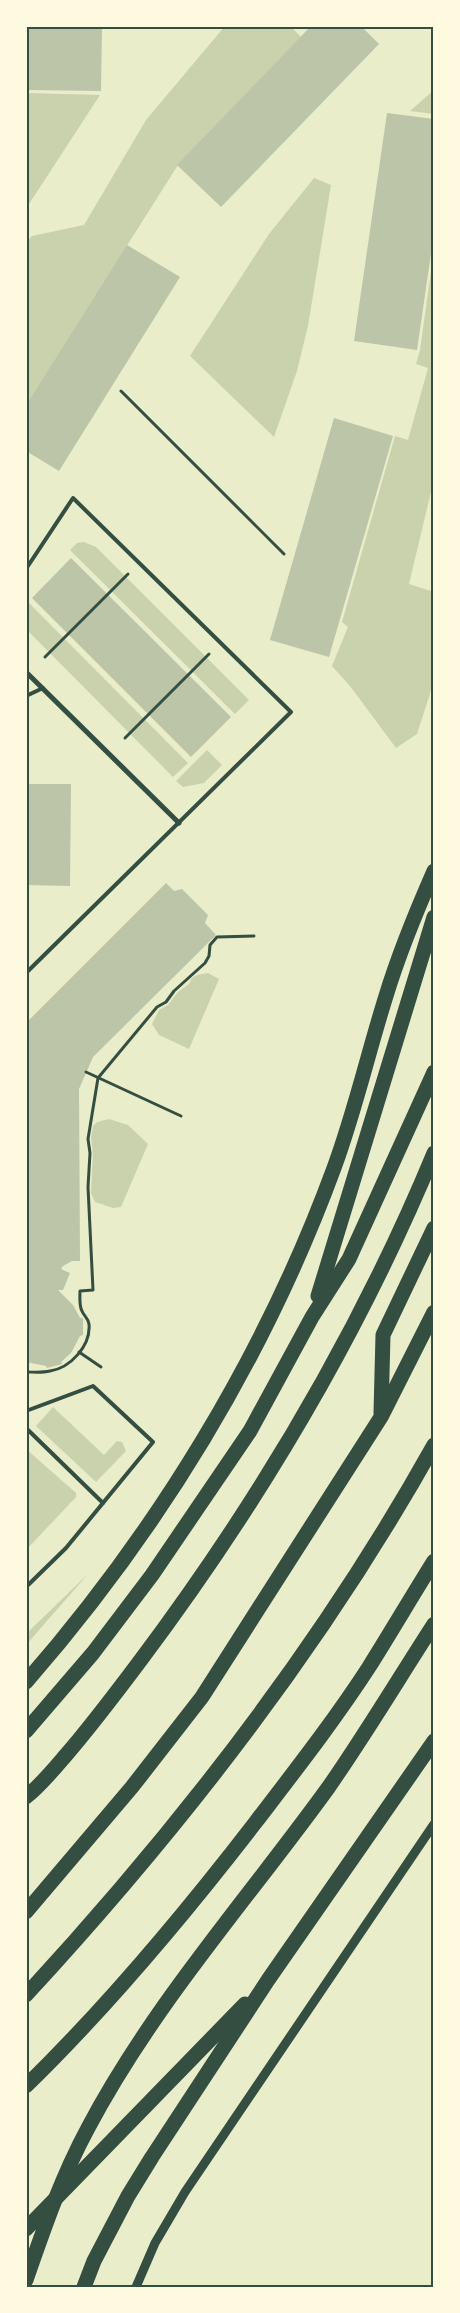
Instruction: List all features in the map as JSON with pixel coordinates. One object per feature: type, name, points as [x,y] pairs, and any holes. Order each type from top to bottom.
[{"type":"highway","points":[[26,1682],[78,1619],[128,1552],[193,1456],[255,1348],[297,1260],[335,1166],[386,994],[404,941],[434,871]]},
{"type":"highway","points":[[312,1317],[434,917]]},
{"type":"highway","points":[[26,1731],[98,1646],[152,1575],[221,1475],[271,1394],[312,1317],[349,1259],[434,1072]]},
{"type":"highway","points":[[26,1797],[58,1764],[104,1710],[209,1565],[249,1504],[312,1399],[350,1330],[389,1253],[434,1153]]},
{"type":"highway","points":[[381,1417],[383,1335],[434,1228]]},
{"type":"highway","points":[[26,1912],[132,1787],[202,1697],[381,1417],[434,1312]]},
{"type":"highway","points":[[26,1994],[111,1900],[180,1817],[253,1722],[312,1640],[375,1542],[434,1444]]},
{"type":"highway","points":[[26,2086],[62,2051],[135,1972],[230,1856],[300,1765],[368,1668],[434,1560]]},
{"type":"highway","points":[[26,2280],[51,2211],[76,2151],[120,2072],[209,1945],[328,1787],[434,1624]]},
{"type":"highway","points":[[84,2287],[94,2261],[128,2196],[268,1980],[434,1741]]},
{"type":"highway","points":[[26,2229],[118,2137],[154,2096],[268,1980]]},
{"type":"street","points":[[26,672],[179,823]]},
{"type":"street","points":[[136,2287],[155,2243],[185,2192],[434,1824]]},
{"type":"lane","points":[[26,569],[73,498],[291,712],[26,973]]},
{"type":"lane","points":[[26,696],[43,688]]},
{"type":"lane","points":[[26,1411],[92,1386],[153,1442],[66,1548],[26,1587]]},
{"type":"lane","points":[[26,1428],[103,1503]]},
{"type":"path","points":[[121,391],[284,554]]},
{"type":"path","points":[[45,657],[128,574]]},
{"type":"path","points":[[125,738],[209,654]]},
{"type":"path","points":[[26,1372],[50,1371],[67,1365],[79,1352],[88,1336],[88,1319],[82,1311],[80,1291],[93,1290],[88,1187],[90,1153],[88,1139],[98,1078],[157,1007],[166,1002],[174,991],[205,964],[209,956],[210,945],[217,936],[254,936]]},
{"type":"path","points":[[86,1072],[181,1116]]},
{"type":"path","points":[[79,1352],[101,1367]]},
{"type":"green space","points":[[225,26],[290,26],[301,37],[178,165],[26,405],[26,242],[32,236],[84,225],[146,120]]},
{"type":"green space","points":[[434,90],[434,114],[410,111]]},
{"type":"green space","points":[[26,93],[100,95],[29,204],[26,201]]},
{"type":"green space","points":[[314,178],[331,185],[308,326],[297,371],[274,437],[190,356],[269,234]]},
{"type":"green space","points":[[434,249],[434,479],[409,584],[434,592],[434,681],[417,734],[396,748],[350,686],[332,666],[348,627],[342,622],[395,436],[408,440],[428,368],[416,364],[420,350]]},
{"type":"green space","points":[[84,542],[96,547],[249,700],[235,714],[70,550],[77,543]]},
{"type":"green space","points":[[26,600],[188,763],[173,777],[26,629]]},
{"type":"green space","points":[[207,750],[222,765],[204,783],[183,787],[176,781]]},
{"type":"green space","points":[[208,973],[219,979],[189,1049],[159,1035],[152,1024],[159,1010],[168,1005],[178,992],[189,984],[192,978]]},
{"type":"green space","points":[[109,1119],[128,1125],[148,1144],[121,1207],[113,1208],[95,1202],[91,1193],[93,1153],[91,1138],[93,1126],[97,1122]]},
{"type":"green space","points":[[53,1407],[104,1455],[117,1441],[122,1442],[126,1451],[96,1482],[36,1426]]},
{"type":"green space","points":[[26,1449],[76,1493],[76,1497],[26,1550]]},
{"type":"green space","points":[[88,1574],[26,1645],[26,1634]]},
{"type":"building","points":[[26,26],[102,26],[101,91],[26,90]]},
{"type":"building","points":[[311,26],[361,26],[379,44],[221,207],[177,165]]},
{"type":"building","points":[[387,113],[434,119],[434,233],[417,350],[354,341]]},
{"type":"building","points":[[127,245],[180,277],[59,471],[26,451],[26,405]]},
{"type":"building","points":[[334,418],[393,436],[329,657],[270,640]]},
{"type":"building","points":[[71,558],[231,717],[191,757],[32,598]]},
{"type":"building","points":[[26,784],[71,784],[70,886],[26,885]]},
{"type":"building","points":[[166,883],[174,891],[182,889],[208,915],[205,923],[216,935],[93,1057],[79,1089],[80,1261],[72,1261],[63,1266],[61,1269],[70,1273],[63,1290],[58,1290],[73,1305],[80,1318],[83,1318],[83,1335],[80,1336],[71,1353],[61,1362],[62,1364],[47,1368],[46,1366],[26,1362],[26,1023]]}]
